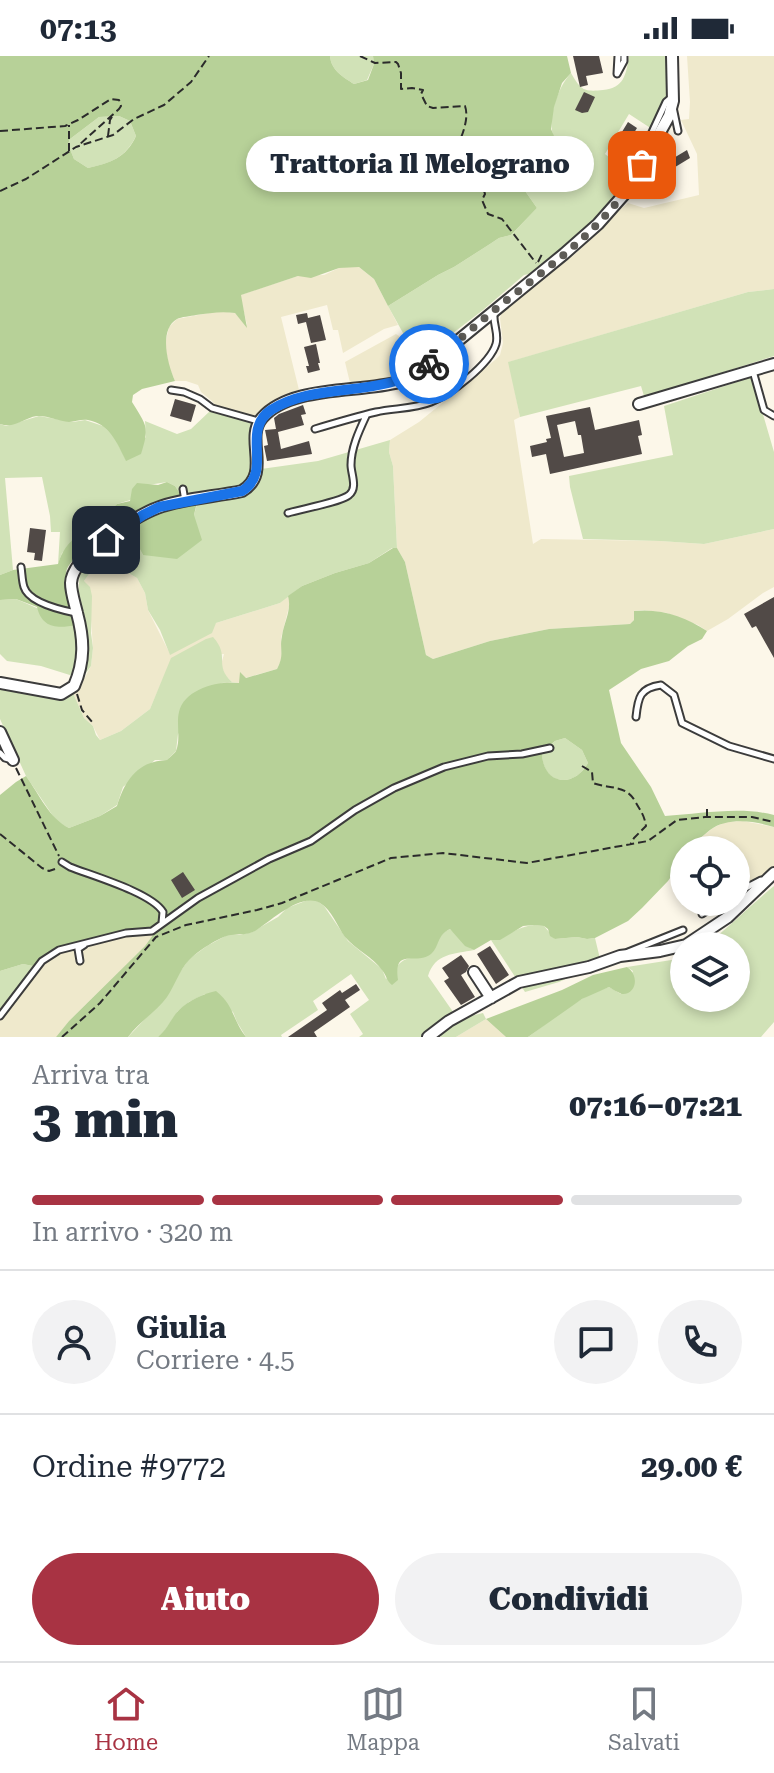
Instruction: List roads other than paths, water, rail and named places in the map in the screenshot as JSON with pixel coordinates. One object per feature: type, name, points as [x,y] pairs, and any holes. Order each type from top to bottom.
[{"type":"street","points":[[0,683],[61,694],[74,686],[84,652],[71,580],[79,563],[91,551],[159,507],[242,491],[250,486],[257,470],[256,435],[259,421],[269,412],[305,396],[385,385],[416,375],[598,224],[628,190],[669,116],[672,56]]},
{"type":"street","points":[[639,404],[774,364]]},
{"type":"street","points":[[0,732],[13,760]]},
{"type":"street","points":[[428,1037],[449,1021],[519,982],[589,967],[620,956],[686,945],[728,917],[772,875]]},
{"type":"street","points":[[474,972],[491,998]]},
{"type":"lane","points":[[618,56],[617,74],[624,56]]},
{"type":"lane","points":[[647,143],[666,102],[672,101],[678,131]]},
{"type":"lane","points":[[315,429],[429,403],[446,394],[491,355],[497,333],[493,318],[496,309]]},
{"type":"lane","points":[[410,363],[418,365]]},
{"type":"lane","points":[[752,370],[764,410],[774,416]]},
{"type":"lane","points":[[171,390],[200,399],[212,408],[259,421]]},
{"type":"lane","points":[[288,513],[341,499],[352,493],[351,463],[366,415]]},
{"type":"lane","points":[[183,489],[185,502]]},
{"type":"lane","points":[[21,567],[24,589],[32,598],[54,608],[77,613]]},
{"type":"lane","points":[[636,717],[642,693],[649,687],[661,685],[674,695],[682,723],[729,746],[774,759]]},
{"type":"lane","points":[[0,1016],[42,961],[59,950],[126,933],[152,931],[198,898],[269,859],[311,841],[355,810],[394,788],[444,767],[488,756],[550,748]]},
{"type":"lane","points":[[0,753],[13,760]]},
{"type":"lane","points":[[62,862],[156,903],[163,912],[162,923]]},
{"type":"lane","points":[[750,886],[772,875]]},
{"type":"lane","points":[[620,956],[683,930]]},
{"type":"lane","points":[[80,961],[78,949],[84,944]]},
{"type":"place","name":"Trattoria Il Melograno","points":[[642,165]]}]
